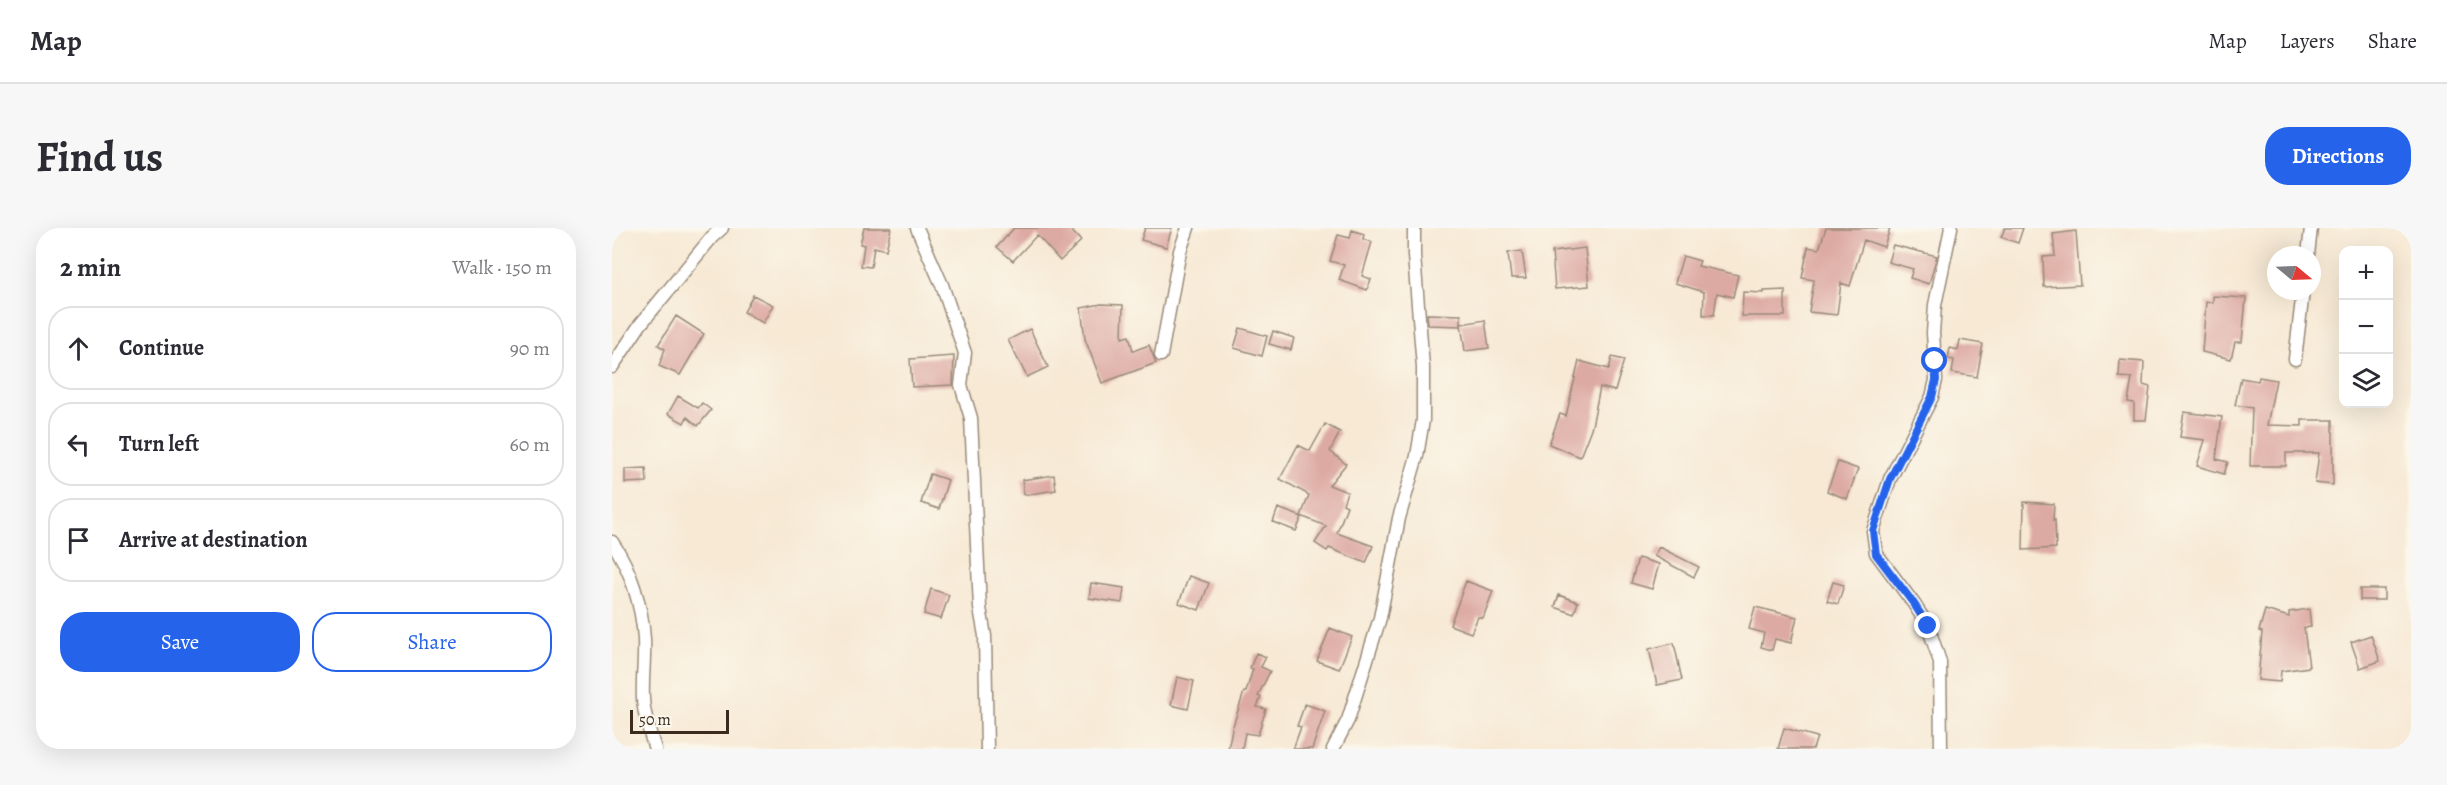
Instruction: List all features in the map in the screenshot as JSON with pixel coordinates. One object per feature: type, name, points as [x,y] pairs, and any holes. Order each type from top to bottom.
[{"type":"street","points":[[612,367],[640,325],[712,237],[723,228]]},
{"type":"street","points":[[917,228],[942,285],[964,353],[961,385],[971,418],[980,608],[985,636],[987,749]]},
{"type":"street","points":[[1161,355],[1180,251],[1188,228]]},
{"type":"street","points":[[1333,749],[1348,720],[1380,618],[1423,420],[1423,367],[1414,256],[1414,228]]},
{"type":"street","points":[[1941,749],[1940,662],[1928,626],[1876,554],[1873,531],[1890,479],[1932,397],[1936,380],[1933,333],[1935,305],[1951,228]]},
{"type":"street","points":[[2309,246],[2311,228]]},
{"type":"street","points":[[2295,359],[2302,300]]},
{"type":"street","points":[[612,542],[620,553],[640,610],[644,637],[643,700],[655,749]]},
{"type":"building","points":[[864,228],[891,228],[886,250],[874,247],[871,267],[861,266],[864,245],[860,244]]},
{"type":"building","points":[[1014,228],[1069,228],[1081,241],[1060,261],[1037,235],[1013,261],[997,247]]},
{"type":"building","points":[[1145,228],[1172,228],[1166,247],[1141,240]]},
{"type":"building","points":[[1826,228],[1890,228],[1884,247],[1864,240],[1850,286],[1841,283],[1837,315],[1809,312],[1814,280],[1802,278],[1808,247],[1819,249]]},
{"type":"building","points":[[2005,228],[2023,228],[2018,243],[2001,237]]},
{"type":"building","points":[[1352,230],[1364,234],[1363,239],[1372,242],[1362,276],[1371,279],[1367,290],[1339,280],[1344,265],[1330,261],[1338,235],[1350,238]]},
{"type":"building","points":[[2076,231],[2080,285],[2044,287],[2043,257],[2055,256],[2053,234]]},
{"type":"building","points":[[1893,245],[1937,256],[1929,284],[1910,278],[1913,269],[1888,262]]},
{"type":"building","points":[[1585,248],[1589,286],[1555,289],[1552,252]]},
{"type":"building","points":[[1522,251],[1526,278],[1511,278],[1508,253]]},
{"type":"building","points":[[1683,256],[1700,261],[1698,266],[1738,275],[1733,297],[1717,293],[1714,315],[1703,315],[1704,292],[1675,283]]},
{"type":"building","points":[[1785,290],[1785,316],[1742,316],[1743,292],[1764,293],[1764,291]]},
{"type":"building","points":[[753,295],[773,305],[763,323],[744,312]]},
{"type":"building","points":[[2213,296],[2246,298],[2242,342],[2235,342],[2231,359],[2202,352],[2206,302],[2213,303]]},
{"type":"building","points":[[1101,304],[1123,305],[1122,338],[1129,336],[1133,351],[1149,345],[1156,363],[1102,383],[1085,339],[1081,308]]},
{"type":"building","points":[[1427,314],[1461,315],[1461,326],[1428,325]]},
{"type":"building","points":[[676,316],[704,334],[680,375],[659,366],[665,349],[658,345]]},
{"type":"building","points":[[1485,320],[1489,348],[1465,351],[1461,324]]},
{"type":"building","points":[[1240,328],[1267,336],[1262,356],[1234,348]]},
{"type":"building","points":[[1030,329],[1048,367],[1027,377],[1008,340]]},
{"type":"building","points":[[1273,331],[1294,338],[1291,350],[1269,344]]},
{"type":"building","points":[[1960,340],[1983,344],[1977,377],[1952,373],[1954,360],[1948,359],[1950,348],[1958,350]]},
{"type":"building","points":[[954,356],[953,385],[912,387],[910,359]]},
{"type":"building","points":[[1612,357],[1624,360],[1615,391],[1600,387],[1592,426],[1580,457],[1549,444],[1560,414],[1566,416],[1579,361],[1609,369]]},
{"type":"building","points":[[2120,360],[2144,362],[2143,385],[2150,387],[2146,420],[2134,420],[2134,403],[2128,402],[2132,378],[2119,377]]},
{"type":"building","points":[[2259,377],[2276,380],[2267,425],[2302,426],[2302,420],[2333,420],[2333,485],[2315,483],[2319,453],[2286,453],[2286,466],[2250,466],[2252,408],[2235,405],[2241,378],[2258,381]]},
{"type":"building","points":[[678,396],[698,408],[702,403],[711,410],[698,426],[687,417],[684,423],[668,414]]},
{"type":"building","points":[[2184,412],[2222,417],[2216,459],[2228,462],[2224,474],[2197,466],[2205,440],[2180,437]]},
{"type":"building","points":[[1325,424],[1340,432],[1330,451],[1346,464],[1329,485],[1347,492],[1343,504],[1347,506],[1337,533],[1373,546],[1366,563],[1329,548],[1327,551],[1315,543],[1326,526],[1301,516],[1309,495],[1280,479],[1298,445],[1310,451]]},
{"type":"building","points":[[1838,462],[1858,469],[1847,499],[1827,491]]},
{"type":"building","points":[[646,468],[647,482],[625,483],[625,469]]},
{"type":"building","points":[[930,474],[948,480],[939,509],[921,503]]},
{"type":"building","points":[[1054,475],[1056,490],[1024,495],[1022,480]]},
{"type":"building","points":[[2024,502],[2054,504],[2056,548],[2023,550]]},
{"type":"building","points":[[1278,508],[1302,517],[1296,531],[1273,522]]},
{"type":"building","points":[[1659,547],[1699,567],[1694,577],[1654,556]]},
{"type":"building","points":[[1638,558],[1659,564],[1652,589],[1631,583]]},
{"type":"building","points":[[1189,576],[1209,583],[1199,610],[1179,603]]},
{"type":"building","points":[[1466,581],[1493,591],[1483,618],[1478,617],[1471,633],[1450,625]]},
{"type":"building","points":[[1833,582],[1844,585],[1838,604],[1827,601]]},
{"type":"building","points":[[1091,583],[1124,588],[1122,603],[1089,598]]},
{"type":"building","points":[[931,589],[949,595],[941,619],[924,614]]},
{"type":"building","points":[[2360,589],[2384,589],[2384,600],[2360,600]]},
{"type":"building","points":[[1559,595],[1578,602],[1574,614],[1555,607]]},
{"type":"building","points":[[1755,607],[1797,617],[1791,643],[1775,639],[1772,650],[1761,647],[1764,633],[1749,629]]},
{"type":"building","points":[[2309,609],[2311,627],[2304,628],[2309,667],[2281,671],[2280,682],[2258,680],[2262,632],[2259,631],[2265,610],[2289,617],[2289,612]]},
{"type":"building","points":[[1330,628],[1352,637],[1339,669],[1317,661]]},
{"type":"building","points":[[2371,635],[2380,661],[2360,668],[2351,642]]},
{"type":"building","points":[[1674,643],[1682,680],[1657,685],[1649,649]]},
{"type":"building","points":[[1256,653],[1266,657],[1261,667],[1270,671],[1258,696],[1261,697],[1257,707],[1266,709],[1258,735],[1245,733],[1242,749],[1228,749],[1232,729],[1244,692],[1246,692],[1253,669],[1250,668]]},
{"type":"building","points":[[1177,677],[1194,681],[1188,709],[1171,705]]},
{"type":"building","points":[[1305,704],[1325,711],[1312,749],[1293,749],[1301,727],[1297,726]]},
{"type":"building","points":[[1784,728],[1817,737],[1813,749],[1778,749]]},
{"type":"route","points":[[1928,626],[1876,554],[1873,531],[1890,479],[1932,397],[1936,380],[1935,361]]}]
